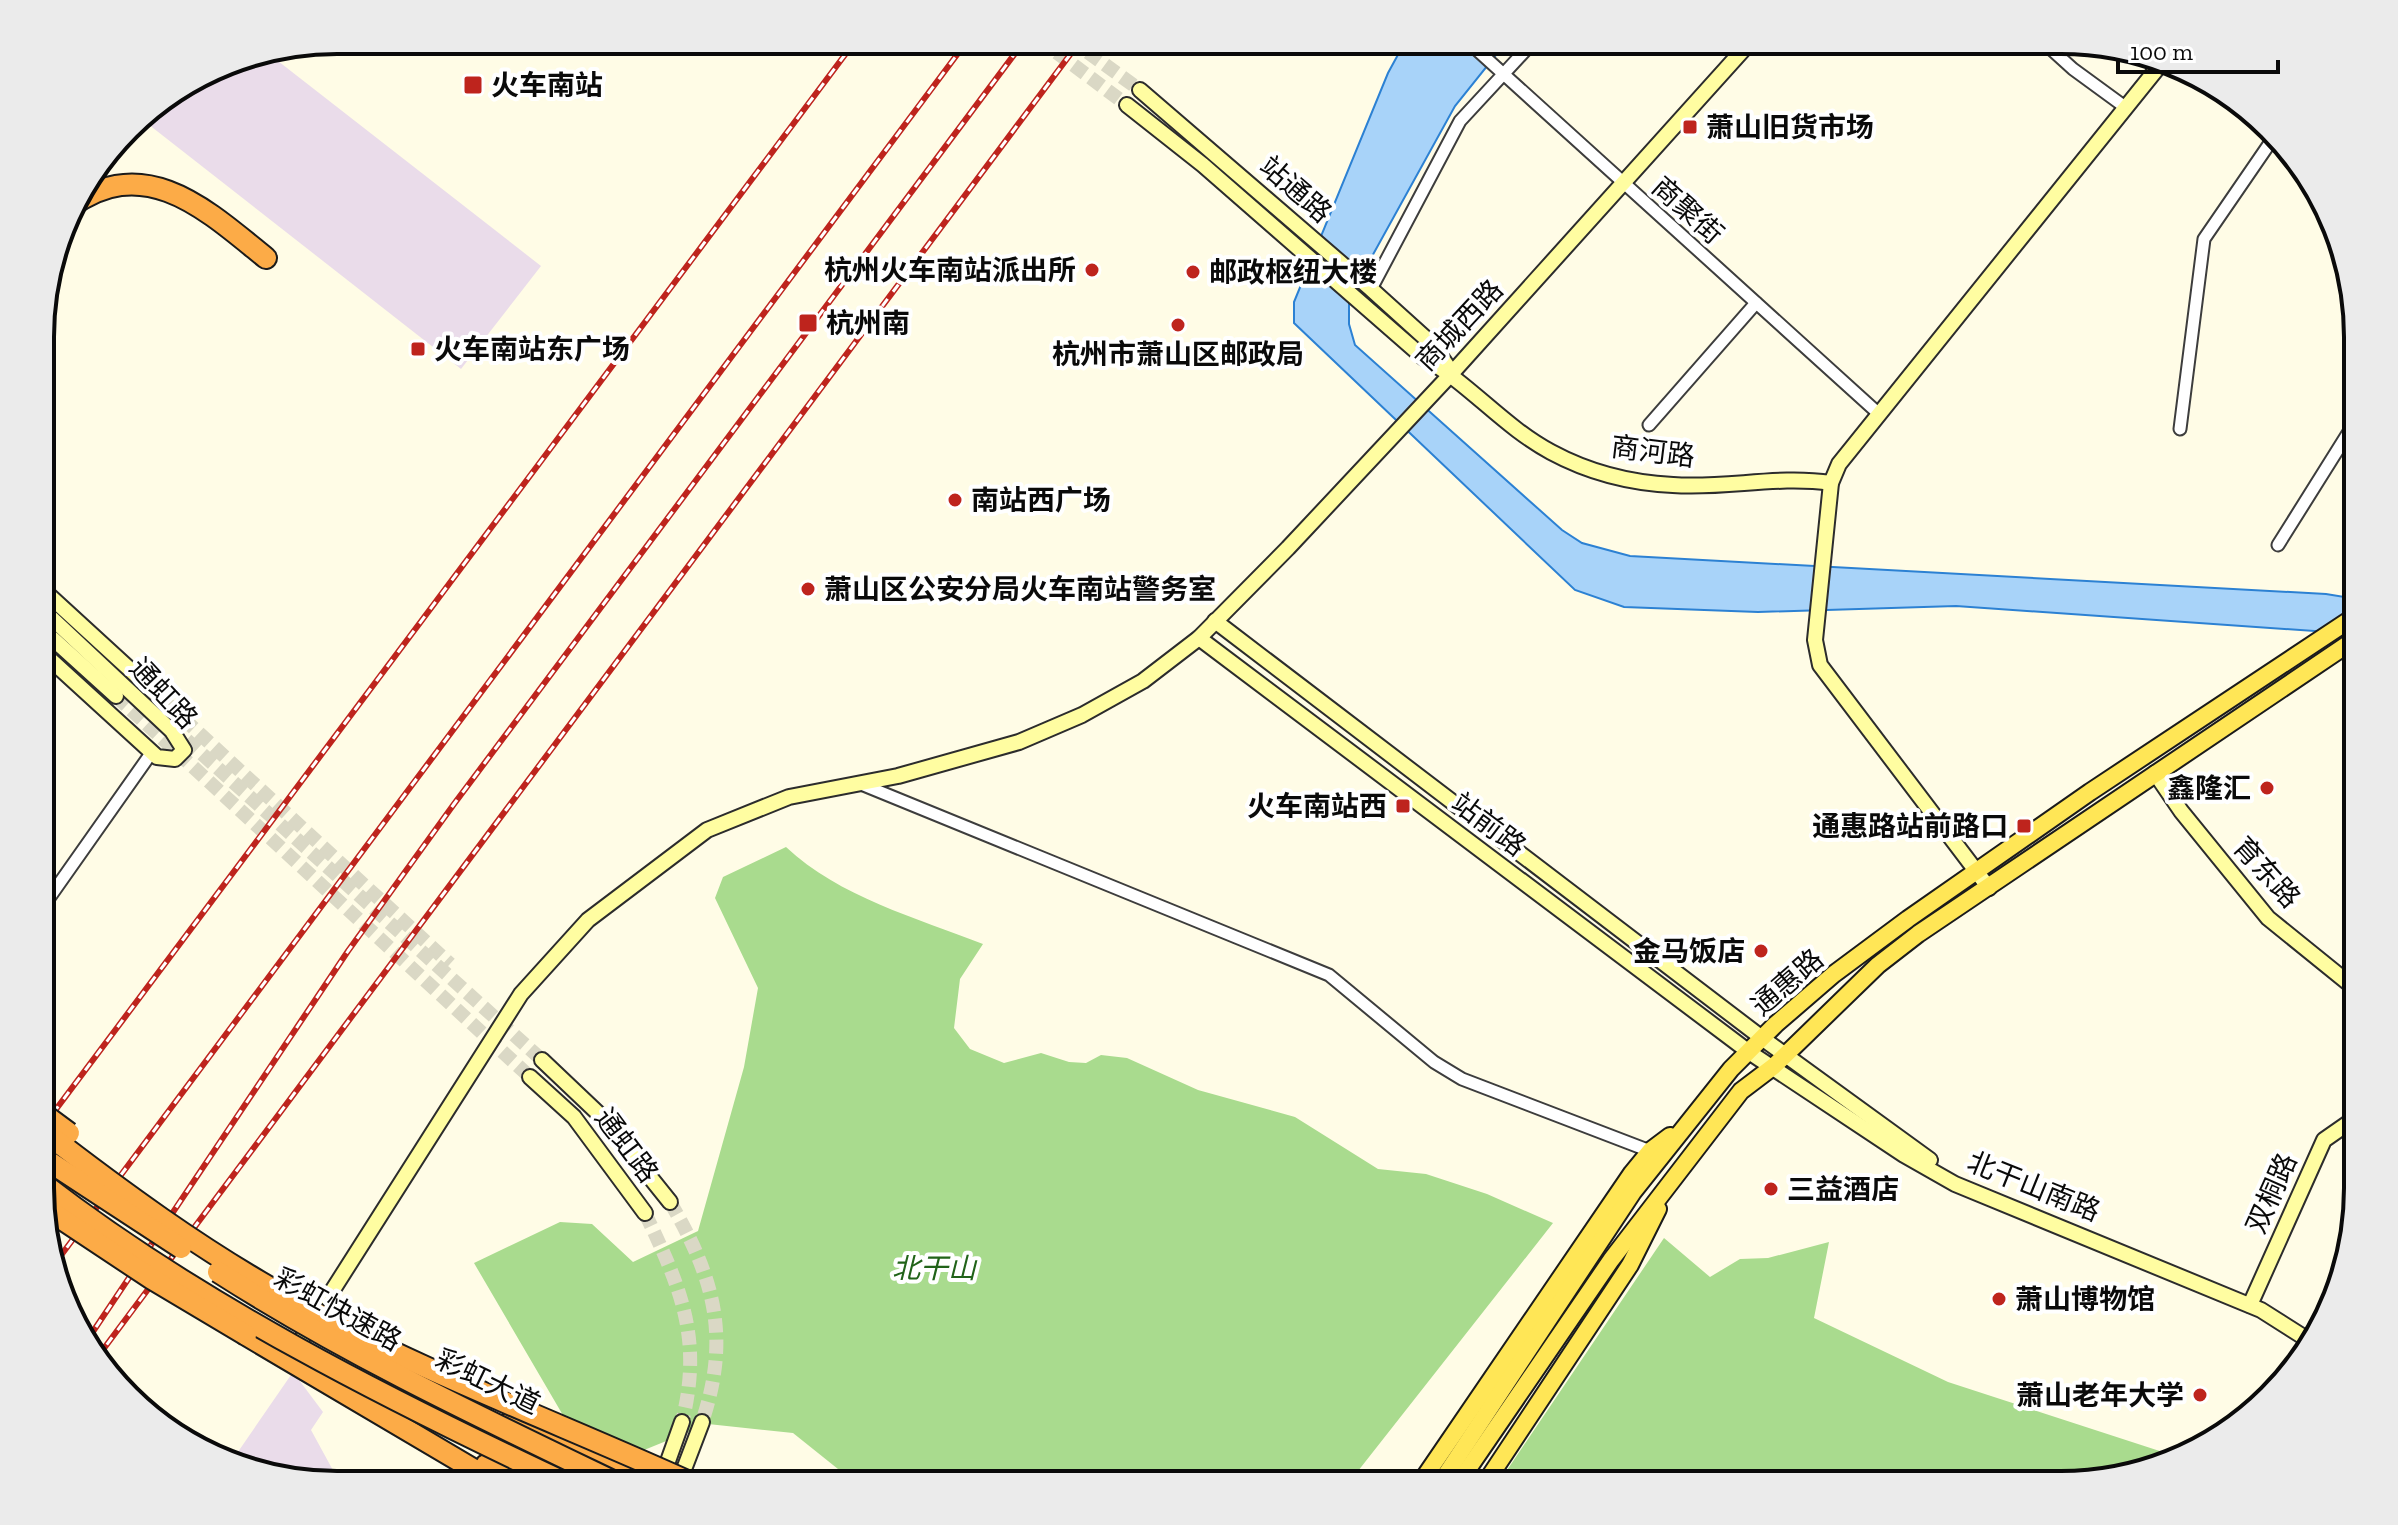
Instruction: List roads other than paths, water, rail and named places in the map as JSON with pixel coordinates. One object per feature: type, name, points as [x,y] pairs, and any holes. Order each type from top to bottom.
[{"type":"highway","points":[[94,194],[123,183],[160,187],[208,211],[266,258]]},
{"type":"highway","points":[[54,1122],[86,1147],[136,1202]]},
{"type":"highway","points":[[54,1139],[136,1202],[212,1253],[290,1299],[630,1471]]},
{"type":"highway","name":"彩虹快速路","points":[[54,1165],[270,1305],[402,1377],[593,1471]]},
{"type":"highway","name":"彩虹快速路","points":[[54,1192],[152,1260],[257,1323],[543,1471]]},
{"type":"highway","points":[[55,1215],[152,1279],[477,1471]]},
{"type":"highway","points":[[409,1360],[664,1471]]},
{"type":"highway","points":[[386,1416],[499,1471]]},
{"type":"main road","name":"商城西路","points":[[524,1471],[384,1401],[294,1351],[521,994],[588,920],[707,830],[789,797],[959,761],[1082,715],[1143,681],[1199,638],[1452,373],[1739,54]]},
{"type":"main road","points":[[1989,888],[1820,665],[1815,640],[1831,483],[1839,464],[2155,70]]},
{"type":"main road","name":"站通路","points":[[1140,90],[1315,239],[1433,345],[1452,373]]},
{"type":"main road","name":"站通路","points":[[1127,105],[1308,255],[1424,358],[1452,373]]},
{"type":"main road","name":"商河路","points":[[1452,373],[1497,414],[1550,452],[1610,476],[1675,486],[1797,478],[1831,483]]},
{"type":"main road","name":"通虹路","points":[[54,600],[137,676]]},
{"type":"main road","name":"通虹路","points":[[54,620],[172,731],[184,750],[175,759],[165,760],[152,752],[54,663]]},
{"type":"main road","points":[[1215,621],[1762,1038],[1978,1193]]},
{"type":"main road","name":"通惠路","points":[[1448,1471],[1633,1192],[1762,1038],[1834,974],[2090,792],[2343,624]]},
{"type":"main road","name":"站前路","points":[[1199,638],[1749,1052]]},
{"type":"main road","name":"通虹路","points":[[54,640],[116,696]]},
{"type":"main road","name":"通惠路","points":[[1467,1471],[1611,1260],[1741,1091],[1774,1066],[1878,965],[2155,773],[2343,647]]},
{"type":"main road","name":"育东路","points":[[2155,773],[2225,867],[2268,918],[2344,979]]},
{"type":"main road","name":"北干山南路","points":[[1749,1052],[1904,1155],[1955,1184],[2250,1305],[2302,1335]]},
{"type":"main road","name":"通虹路","points":[[547,1058],[601,1116],[670,1202]]},
{"type":"main road","name":"通虹路","points":[[530,1077],[574,1117],[645,1213]]},
{"type":"main road","points":[[1428,1471],[1579,1248],[1650,1151],[1691,1121]]},
{"type":"main road","name":"双桐路","points":[[2250,1305],[2324,1140],[2344,1126]]},
{"type":"main road","points":[[1493,1471],[1630,1265],[1657,1212],[1704,1136]]},
{"type":"main road","name":"彩虹大道","points":[[316,1315],[404,1369],[612,1471]]},
{"type":"main road","points":[[663,1471],[682,1422]]},
{"type":"main road","points":[[683,1471],[702,1422]]},
{"type":"street","name":"商聚街","points":[[1481,54],[1879,414]]},
{"type":"street","points":[[1371,289],[1460,121],[1523,54]]},
{"type":"street","points":[[2056,54],[2125,107]]},
{"type":"street","points":[[2180,429],[2204,239],[2269,145]]},
{"type":"street","points":[[1649,425],[1756,303]]},
{"type":"street","points":[[2278,545],[2343,441]]},
{"type":"street","points":[[54,891],[152,752]]},
{"type":"street","points":[[861,784],[1329,975],[1434,1062],[1462,1079],[1650,1151]]},
{"type":"water","points":[[1398,54],[1497,54],[1455,106],[1349,298],[1349,324],[1355,345],[1562,530],[1582,543],[1630,556],[2326,594],[2343,597],[2343,633],[1956,606],[1758,612],[1624,607],[1575,590],[1294,323],[1294,302]]},
{"type":"tunnel","points":[[1059,54],[1127,105]]},
{"type":"tunnel","points":[[1090,54],[1140,90]]},
{"type":"tunnel","points":[[137,676],[450,964]]},
{"type":"tunnel","points":[[116,696],[530,1077]]},
{"type":"tunnel","points":[[171,726],[542,1060]]},
{"type":"tunnel","points":[[670,1202],[698,1256],[713,1308],[715,1362],[702,1422]]},
{"type":"tunnel","points":[[645,1213],[669,1266],[685,1314],[690,1365],[682,1422]]},
{"type":"railway","points":[[54,1112],[846,54]]},
{"type":"railway","points":[[62,1254],[958,54]]},
{"type":"railway","points":[[93,1331],[348,951],[454,804],[1015,54]]},
{"type":"railway","points":[[104,1348],[1071,54]]},
{"type":"place","name":"火车南站","points":[[473,85]]},
{"type":"place","name":"萧山旧货市场","points":[[1690,127]]},
{"type":"place","name":"杭州火车南站派出所","points":[[1092,270]]},
{"type":"place","name":"邮政枢纽大楼","points":[[1193,272]]},
{"type":"place","name":"杭州南","points":[[808,323]]},
{"type":"place","name":"杭州市萧山区邮政局","points":[[1178,325]]},
{"type":"place","name":"火车南站东广场","points":[[418,349]]},
{"type":"place","name":"南站西广场","points":[[955,500]]},
{"type":"place","name":"萧山区公安分局火车南站警务室","points":[[808,589]]},
{"type":"place","name":"鑫隆汇","points":[[2267,788]]},
{"type":"place","name":"火车南站西","points":[[1403,806]]},
{"type":"place","name":"通惠路站前路口","points":[[2024,826]]},
{"type":"place","name":"金马饭店","points":[[1761,951]]},
{"type":"place","name":"三益酒店","points":[[1771,1189]]},
{"type":"place","name":"萧山博物馆","points":[[1999,1299]]},
{"type":"place","name":"萧山老年大学","points":[[2200,1395]]},
{"type":"park label","name":"北干山","points":[[934,1268]]}]
